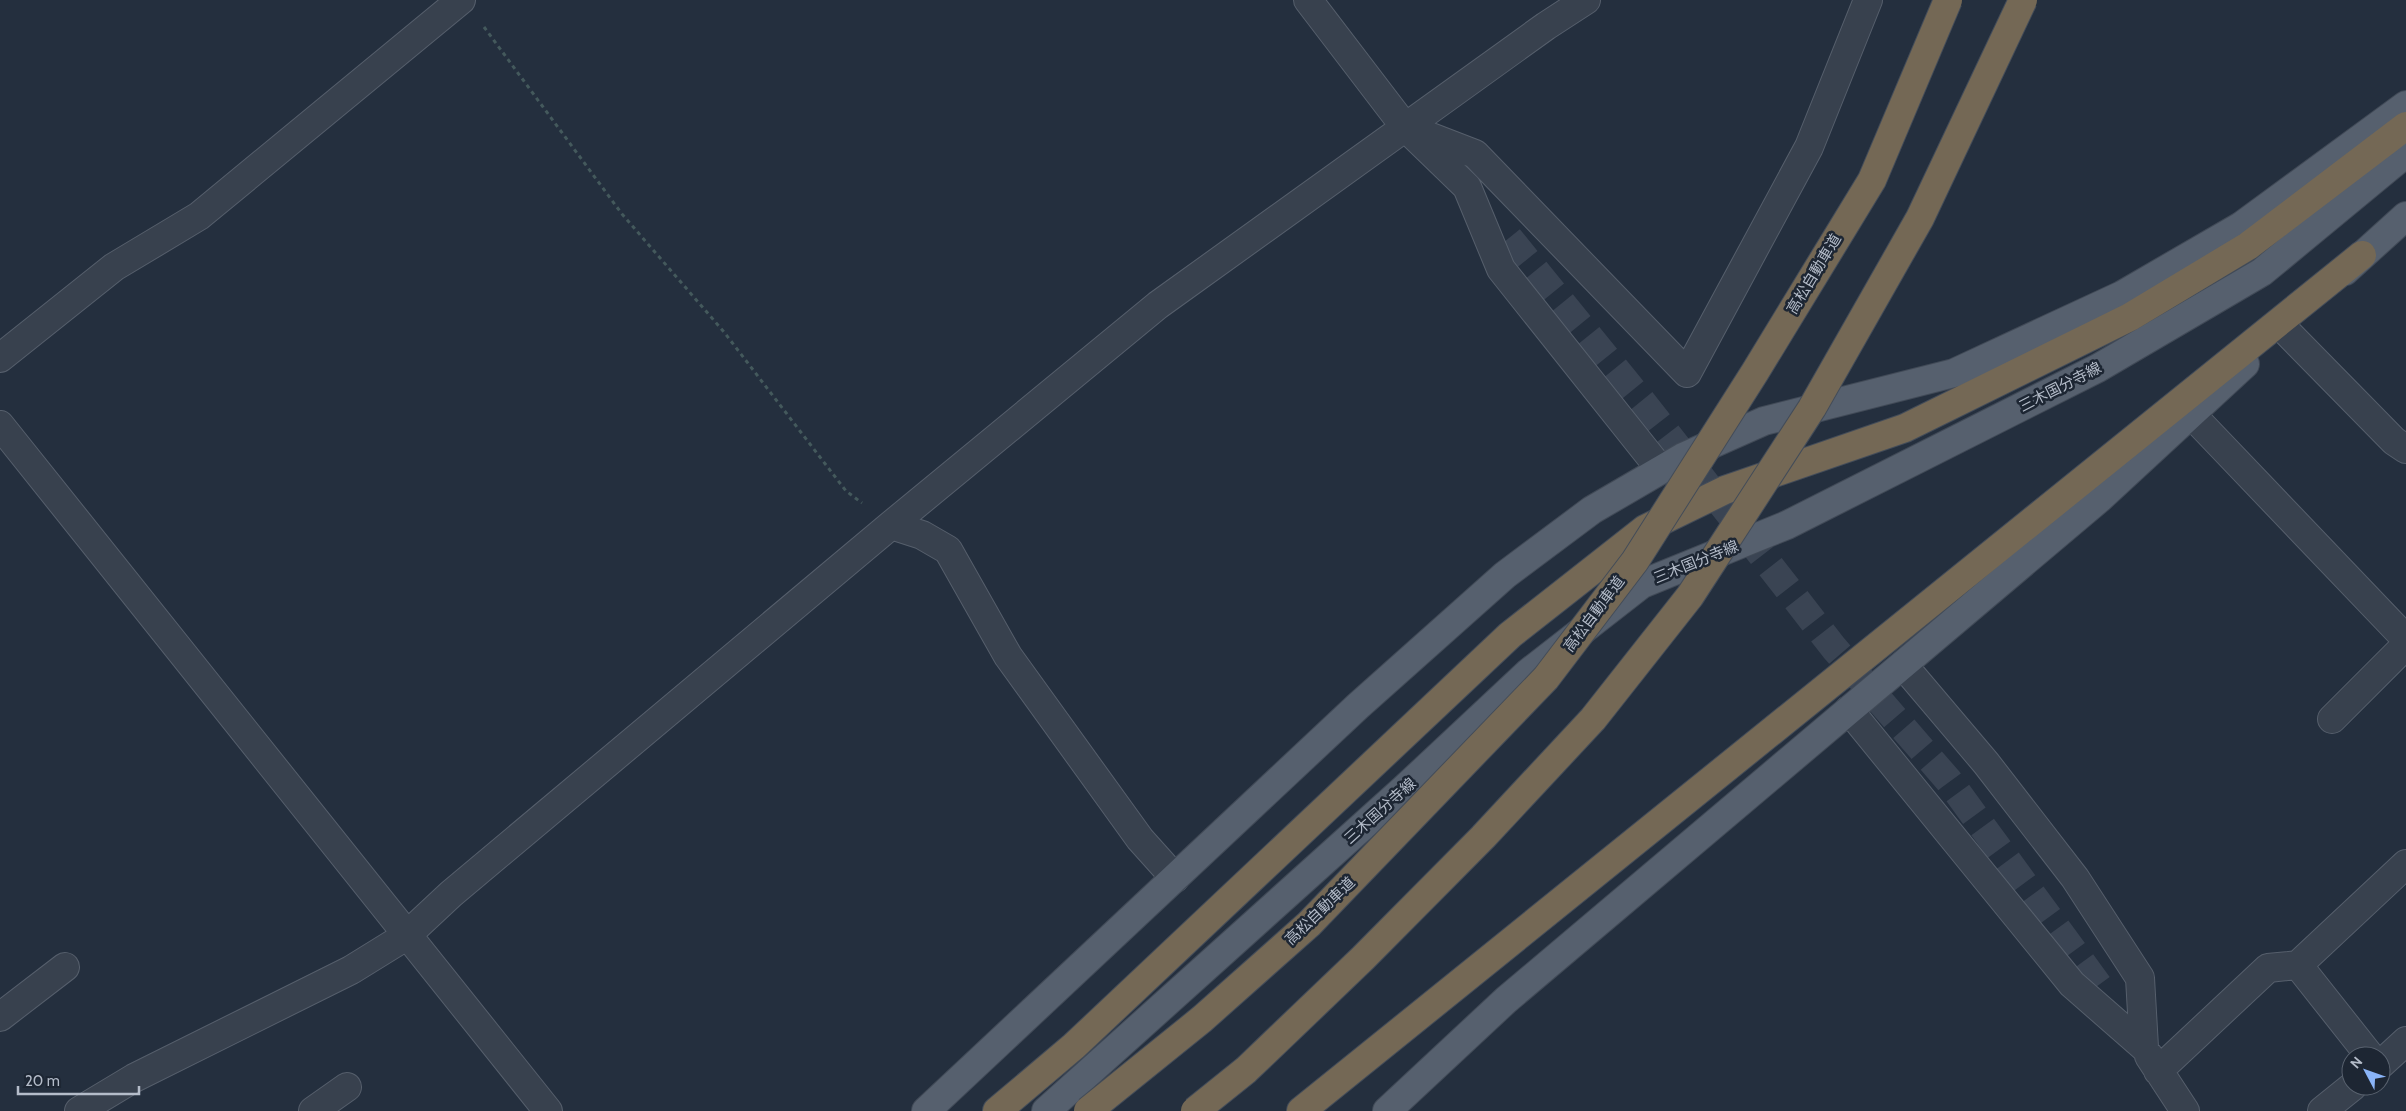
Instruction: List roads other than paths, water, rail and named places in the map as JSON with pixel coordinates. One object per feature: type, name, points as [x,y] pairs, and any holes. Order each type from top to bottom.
[{"type":"highway","name":"高松自動車道","points":[[1088,1111],[1202,1019],[1309,924],[1546,678],[1635,562],[1756,372],[1872,180],[1948,0]]},
{"type":"highway","points":[[1195,1111],[1253,1063],[1363,958],[1483,837],[1593,719],[1690,596],[1812,408],[1920,218],[2023,0]]},
{"type":"highway","points":[[997,1111],[1074,1046],[1510,635],[1645,529],[1725,490],[1905,428],[2130,317],[2248,246],[2406,126]]},
{"type":"highway","points":[[1301,1111],[2362,255]]},
{"type":"main road","points":[[926,1111],[1351,713],[1505,575],[1592,510],[1683,456],[1764,421],[1954,373],[2122,295],[2241,226],[2406,105]]},
{"type":"main road","name":"三木国分寺線","points":[[1046,1111],[1397,796],[1529,672],[1642,584],[1787,525],[2098,368],[2262,272],[2406,153]]},
{"type":"main road","points":[[1387,1111],[1506,1000],[2100,498],[2406,216]]},
{"type":"street","points":[[0,358],[114,267],[199,216],[461,0]]},
{"type":"street","points":[[1308,0],[1405,127],[1467,186],[1508,238]]},
{"type":"street","points":[[79,1111],[134,1078],[351,970],[406,936],[451,894],[891,525],[1158,305],[1546,26],[1586,0]]},
{"type":"street","points":[[1405,127],[1475,154],[1687,374],[1809,147],[1868,0]]},
{"type":"street","points":[[1467,186],[1501,269],[1661,470]]},
{"type":"street","points":[[2283,328],[2394,441],[2406,449]]},
{"type":"street","points":[[2191,414],[2406,639]]},
{"type":"street","points":[[0,425],[406,936],[548,1111]]},
{"type":"street","points":[[891,525],[922,535],[948,550],[1008,656],[1140,839],[1175,878]]},
{"type":"street","points":[[2332,719],[2406,645]]},
{"type":"street","points":[[1903,665],[1986,763],[2075,878],[2140,978],[2144,1047]]},
{"type":"street","points":[[1849,710],[2072,984],[2144,1047]]},
{"type":"street","points":[[2158,1071],[2268,968],[2298,964],[2406,864]]},
{"type":"street","points":[[2298,964],[2362,1046]]},
{"type":"street","points":[[0,1017],[65,966]]},
{"type":"street","points":[[2099,986],[2144,1047],[2185,1111]]},
{"type":"street","points":[[2391,1055],[2406,1041]]},
{"type":"street","points":[[313,1111],[347,1087]]},
{"type":"street","points":[[2322,1111],[2341,1096]]},
{"type":"tunnel","points":[[1509,238],[1644,404],[1834,648],[1949,781],[2099,986]]}]
